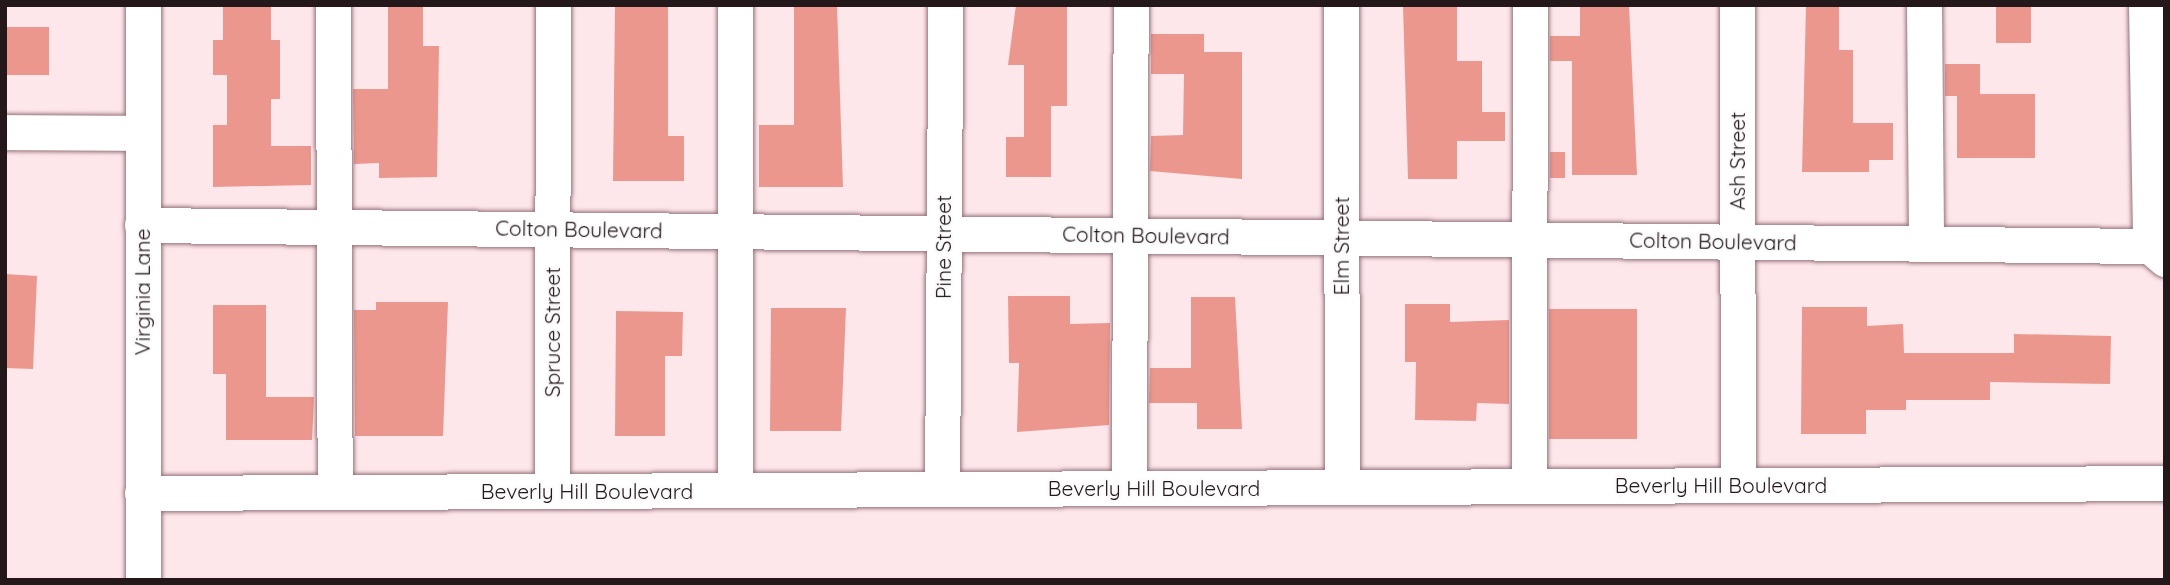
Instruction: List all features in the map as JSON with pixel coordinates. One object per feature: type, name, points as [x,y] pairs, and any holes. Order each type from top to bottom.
[{"type":"street","name":"Virginia Lane","points":[[143,5],[143,580]]},
{"type":"street","points":[[333,5],[331,226],[335,492]]},
{"type":"street","name":"Spruce Street","points":[[552,5],[552,491]]},
{"type":"street","points":[[735,5],[735,490]]},
{"type":"street","name":"Pine Street","points":[[942,489],[945,5]]},
{"type":"street","points":[[1129,488],[1130,5]]},
{"type":"street","name":"Elm Street","points":[[1341,5],[1342,487]]},
{"type":"street","points":[[1529,486],[1530,5]]},
{"type":"street","name":"Ash Street","points":[[1737,5],[1738,485]]},
{"type":"street","points":[[1924,5],[1926,244]]},
{"type":"street","points":[[2146,5],[2157,252]]},
{"type":"street","points":[[5,132],[143,133]]},
{"type":"street","name":"Colton Boulevard","points":[[142,225],[1926,244],[2157,252]]},
{"type":"street","name":"Beverly Hill Boulevard","points":[[142,493],[2165,482]]},
{"type":"building","points":[[223,5],[271,5],[271,40],[280,40],[280,99],[271,99],[271,146],[311,146],[311,185],[213,187],[213,125],[227,125],[227,75],[213,75],[213,40],[223,40]]},
{"type":"building","points":[[388,5],[423,5],[423,46],[439,46],[437,177],[379,178],[379,163],[354,164],[353,89],[388,89]]},
{"type":"building","points":[[615,5],[668,5],[668,136],[684,136],[684,181],[613,181]]},
{"type":"building","points":[[794,5],[837,5],[843,187],[759,187],[759,125],[794,125]]},
{"type":"building","points":[[1016,5],[1067,5],[1067,106],[1051,106],[1051,177],[1006,177],[1006,137],[1024,137],[1024,65],[1008,65]]},
{"type":"building","points":[[1403,5],[1457,5],[1457,61],[1482,61],[1482,112],[1505,112],[1505,141],[1457,141],[1457,179],[1408,179]]},
{"type":"building","points":[[1580,5],[1629,5],[1637,175],[1572,175],[1572,61],[1550,61],[1550,36],[1580,36]]},
{"type":"building","points":[[1806,5],[1839,5],[1839,50],[1853,50],[1853,123],[1893,123],[1893,160],[1869,160],[1869,172],[1802,172]]},
{"type":"building","points":[[1996,5],[2031,5],[2031,43],[1996,43]]},
{"type":"building","points":[[5,27],[49,27],[49,75],[5,75]]},
{"type":"building","points":[[1151,34],[1204,34],[1204,52],[1242,52],[1242,179],[1150,171],[1151,136],[1183,135],[1184,74],[1151,74]]},
{"type":"building","points":[[1945,64],[1980,64],[1980,94],[2035,94],[2035,158],[1957,158],[1957,96],[1945,96]]},
{"type":"building","points":[[1550,152],[1565,152],[1565,178],[1550,178]]},
{"type":"building","points":[[5,274],[37,276],[33,369],[5,368]]},
{"type":"building","points":[[1008,296],[1070,296],[1070,324],[1110,323],[1109,425],[1017,432],[1019,363],[1009,363]]},
{"type":"building","points":[[1191,297],[1235,297],[1242,429],[1197,429],[1197,403],[1149,403],[1150,368],[1191,368]]},
{"type":"building","points":[[376,302],[448,302],[443,436],[355,436],[354,310],[376,310]]},
{"type":"building","points":[[1405,304],[1450,304],[1450,322],[1509,320],[1509,404],[1477,403],[1476,421],[1415,420],[1416,362],[1405,362]]},
{"type":"building","points":[[213,305],[266,305],[266,397],[314,397],[312,440],[226,440],[226,374],[213,374]]},
{"type":"building","points":[[1802,307],[1867,307],[1867,326],[1903,324],[1904,353],[2014,353],[2014,334],[2111,336],[2110,384],[1990,382],[1990,400],[1906,400],[1906,410],[1866,410],[1866,434],[1801,434]]},
{"type":"building","points":[[771,308],[846,308],[841,431],[770,431]]},
{"type":"building","points":[[1549,309],[1637,309],[1637,439],[1549,439]]},
{"type":"building","points":[[616,311],[683,312],[682,356],[665,356],[665,436],[615,436]]}]
